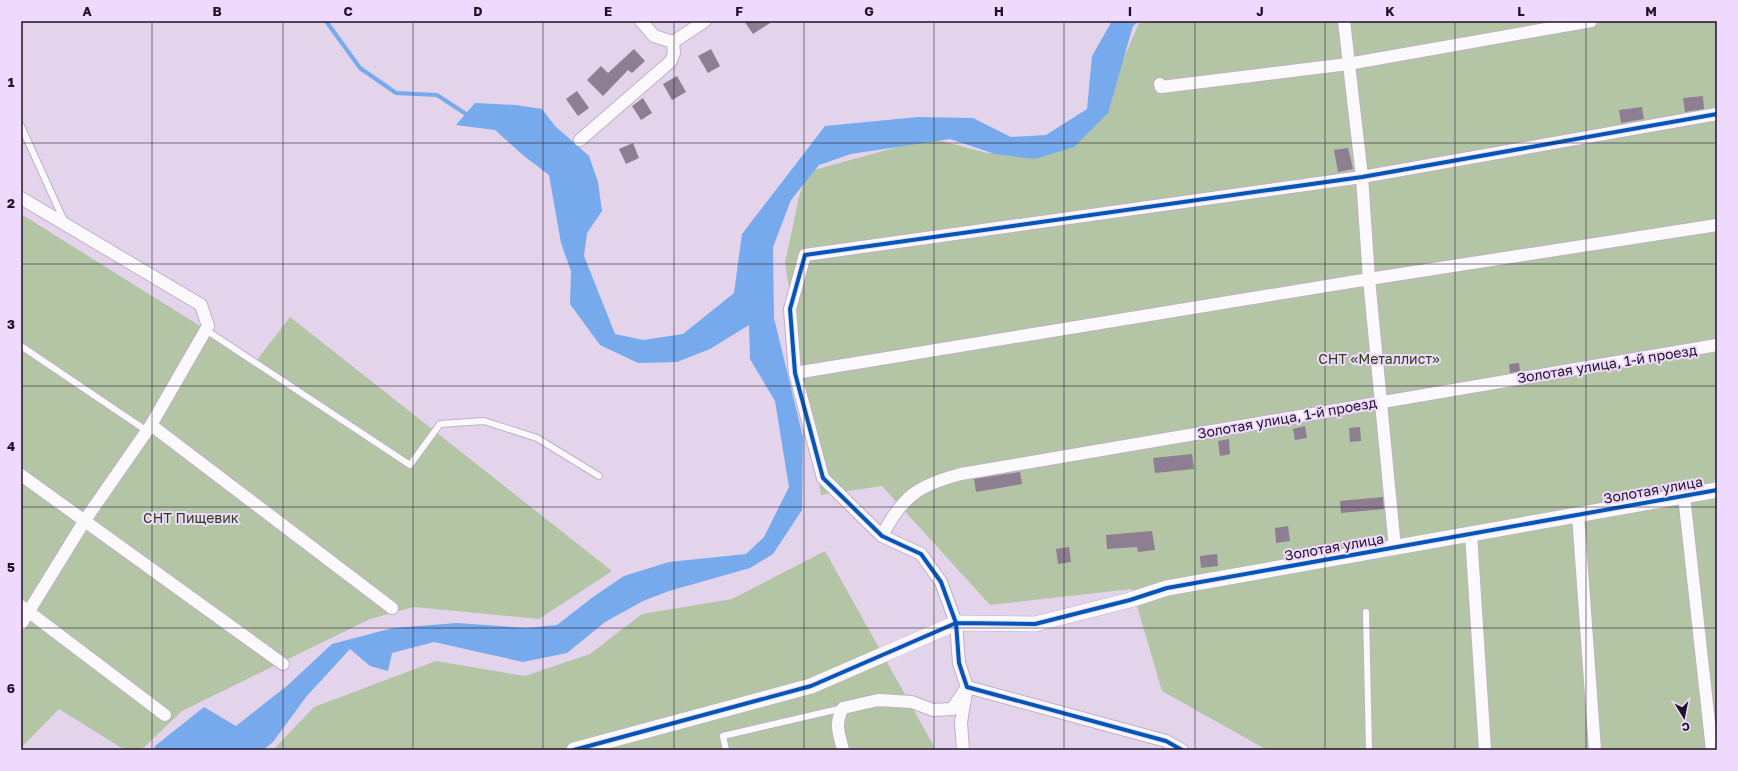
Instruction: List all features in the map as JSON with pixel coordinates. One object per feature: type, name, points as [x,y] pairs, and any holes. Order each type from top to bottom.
[{"type":"street","points":[[641,21],[654,36],[673,42]]},
{"type":"street","points":[[673,42],[705,21]]},
{"type":"street","points":[[1344,21],[1362,177],[1369,279],[1395,548]]},
{"type":"street","points":[[1160,84],[1161,87],[1348,64],[1591,21]]},
{"type":"street","points":[[580,140],[671,61],[674,53],[673,42]]},
{"type":"street","points":[[963,750],[961,722],[966,687],[959,663],[956,623],[941,582],[921,554],[882,536],[823,478],[795,373],[790,309],[805,255],[1362,177],[1717,114]]},
{"type":"street","points":[[21,198],[201,305],[208,326],[150,428],[25,608],[21,624]]},
{"type":"street","points":[[795,373],[1369,279],[1717,224]]},
{"type":"street","name":"Золотая улица, 1-й проезд","points":[[882,536],[890,519],[902,505],[922,488],[936,480],[961,474],[1717,346]]},
{"type":"street","points":[[150,428],[392,608]]},
{"type":"street","points":[[21,475],[283,664]]},
{"type":"street","name":"Золотая улица","points":[[956,623],[1035,624],[1130,600],[1167,588],[1717,490]]},
{"type":"street","points":[[1684,496],[1712,750]]},
{"type":"street","points":[[1578,515],[1595,750]]},
{"type":"street","points":[[1471,534],[1485,750]]},
{"type":"street","points":[[25,608],[165,715]]},
{"type":"street","points":[[574,750],[811,686],[956,623]]},
{"type":"street","points":[[843,750],[837,727],[838,717],[843,708],[878,700],[912,702],[933,710],[952,709],[966,687]]},
{"type":"street","points":[[966,687],[1166,741],[1182,750]]},
{"type":"lane","points":[[21,126],[66,224]]},
{"type":"lane","points":[[206,330],[410,465],[440,424],[484,421],[537,438],[599,476]]},
{"type":"lane","points":[[21,346],[150,428]]},
{"type":"lane","points":[[1366,612],[1368,750]]},
{"type":"lane","points":[[726,750],[723,736],[843,708]]},
{"type":"green space","name":"СНТ «Металлист»","points":[[1140,21],[1717,21],[1717,750],[1267,750],[1162,691],[1132,589],[990,605],[882,486],[821,495],[785,263],[799,197],[807,172],[930,138],[987,153],[1054,150],[1111,87]]},
{"type":"green space","name":"СНТ Пищевик","points":[[21,214],[256,361],[290,317],[612,571],[539,619],[414,607],[370,619],[182,711],[141,750],[125,750],[59,709],[21,748]]},
{"type":"green space","points":[[825,551],[936,750],[273,750],[314,707],[436,661],[525,676],[590,654],[642,614],[732,599]]},
{"type":"water","points":[[1112,21],[1139,21],[1133,26],[1108,113],[1074,147],[1035,159],[995,154],[950,139],[851,154],[819,165],[791,200],[773,247],[774,318],[803,437],[802,510],[773,554],[750,568],[669,591],[643,601],[605,622],[567,653],[523,662],[434,642],[392,653],[388,671],[370,666],[350,649],[306,697],[273,742],[263,750],[153,750],[155,746],[204,707],[236,726],[288,685],[332,644],[393,628],[457,623],[526,628],[557,625],[593,597],[624,576],[669,562],[746,554],[764,537],[789,487],[775,401],[750,359],[749,325],[710,349],[677,362],[638,363],[600,345],[570,304],[571,271],[561,243],[549,175],[524,156],[495,130],[456,125],[475,103],[516,105],[542,109],[555,126],[589,156],[598,182],[602,211],[587,233],[584,256],[615,334],[643,340],[683,334],[734,293],[742,234],[825,126],[918,117],[973,118],[1011,137],[1046,135],[1087,109],[1092,56]]},
{"type":"building","points":[[744,21],[773,21],[753,34]]},
{"type":"building","points":[[634,49],[645,61],[632,73],[628,70],[603,96],[587,80],[601,66],[608,73]]},
{"type":"building","points":[[711,49],[720,66],[708,73],[698,56]]},
{"type":"building","points":[[677,76],[686,92],[672,100],[663,84]]},
{"type":"building","points":[[577,91],[589,108],[578,116],[566,99]]},
{"type":"building","points":[[1703,96],[1704,109],[1685,112],[1683,98]]},
{"type":"building","points":[[643,98],[652,113],[641,120],[632,106]]},
{"type":"building","points":[[1642,107],[1644,119],[1621,123],[1619,110]]},
{"type":"building","points":[[633,143],[639,158],[626,164],[619,149]]},
{"type":"building","points":[[1348,148],[1353,169],[1338,172],[1334,150]]},
{"type":"building","points":[[1519,363],[1520,371],[1510,373],[1509,364]]},
{"type":"building","points":[[1305,426],[1307,438],[1295,440],[1293,429]]},
{"type":"building","points":[[1360,427],[1361,441],[1350,442],[1349,428]]},
{"type":"building","points":[[1229,439],[1230,454],[1220,456],[1218,441]]},
{"type":"building","points":[[1192,454],[1194,469],[1155,473],[1153,458]]},
{"type":"building","points":[[1020,472],[1022,484],[976,492],[974,479]]},
{"type":"building","points":[[1383,497],[1384,509],[1341,513],[1340,501]]},
{"type":"building","points":[[1288,526],[1290,541],[1276,543],[1275,528]]},
{"type":"building","points":[[1152,531],[1155,550],[1138,552],[1137,547],[1107,549],[1106,535]]},
{"type":"building","points":[[1069,547],[1071,562],[1058,564],[1056,549]]},
{"type":"building","points":[[1217,554],[1218,566],[1201,568],[1200,556]]},
{"type":"waterway","points":[[326,21],[360,68],[396,93],[437,95],[466,114]]},
{"type":"cycle path","points":[[1182,750],[1166,741],[967,687],[959,663],[956,623],[941,582],[921,554],[882,536],[823,478],[795,373],[790,309],[805,255],[1362,177],[1717,114]]},
{"type":"cycle path","points":[[574,750],[811,686],[956,623],[1035,624],[1130,600],[1167,588],[1717,490]]}]
